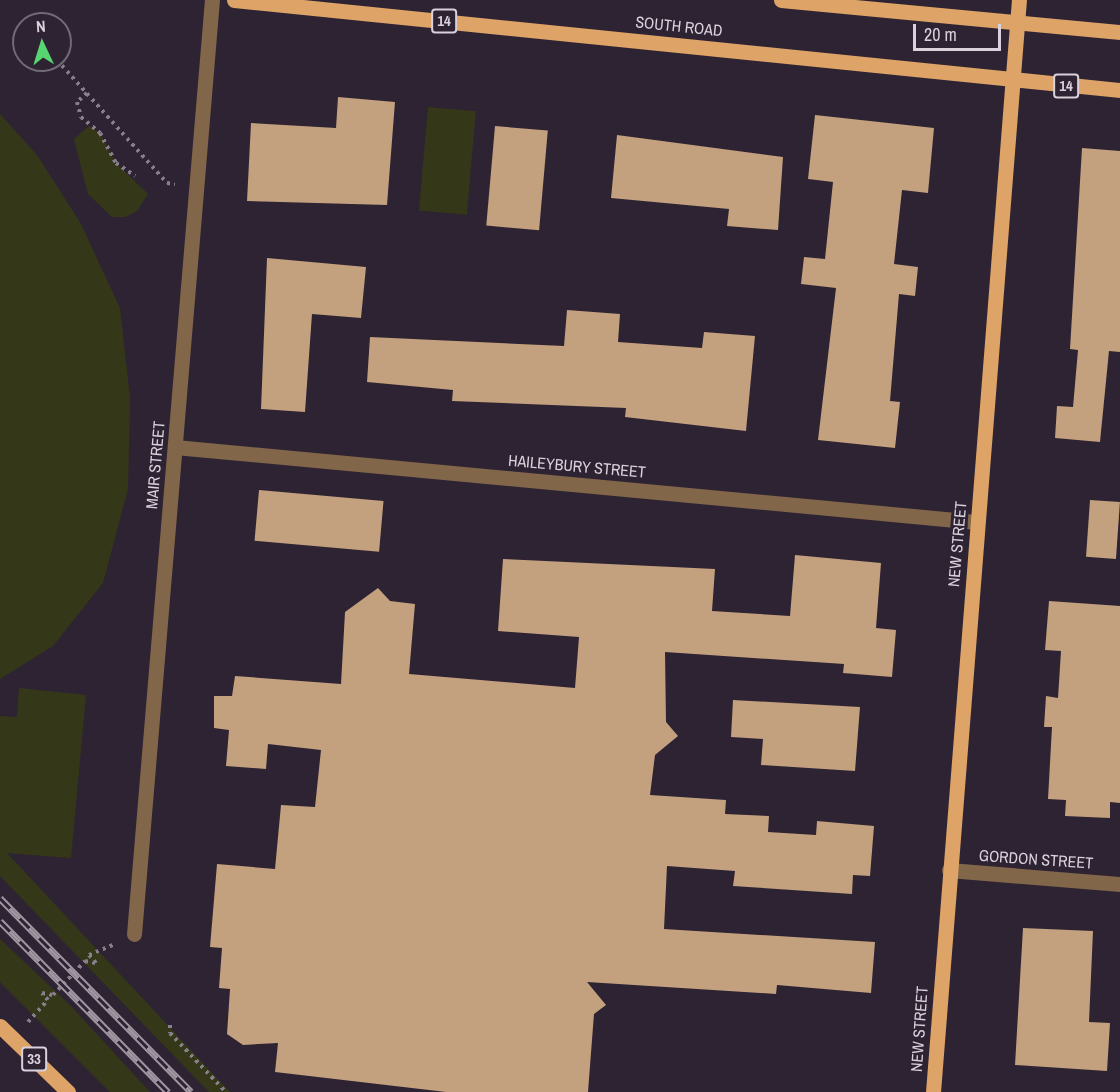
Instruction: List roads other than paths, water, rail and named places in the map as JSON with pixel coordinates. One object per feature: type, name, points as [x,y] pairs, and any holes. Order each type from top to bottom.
[{"type":"main road","name":"SOUTH ROAD","points":[[234,0],[1120,90]]},
{"type":"main road","points":[[780,0],[1120,32]]},
{"type":"main road","name":"NEW STREET","points":[[933,1092],[1019,0]]},
{"type":"main road","name":"33","points":[[0,1026],[68,1092]]},
{"type":"street","name":"MAIR STREET","points":[[134,934],[212,0]]},
{"type":"street","name":"HAILEYBURY STREET","points":[[175,447],[977,522]]},
{"type":"street","name":"GORDON STREET","points":[[949,870],[1120,884]]},
{"type":"railway","points":[[0,898],[191,1092]]},
{"type":"railway","points":[[0,921],[168,1092]]}]
